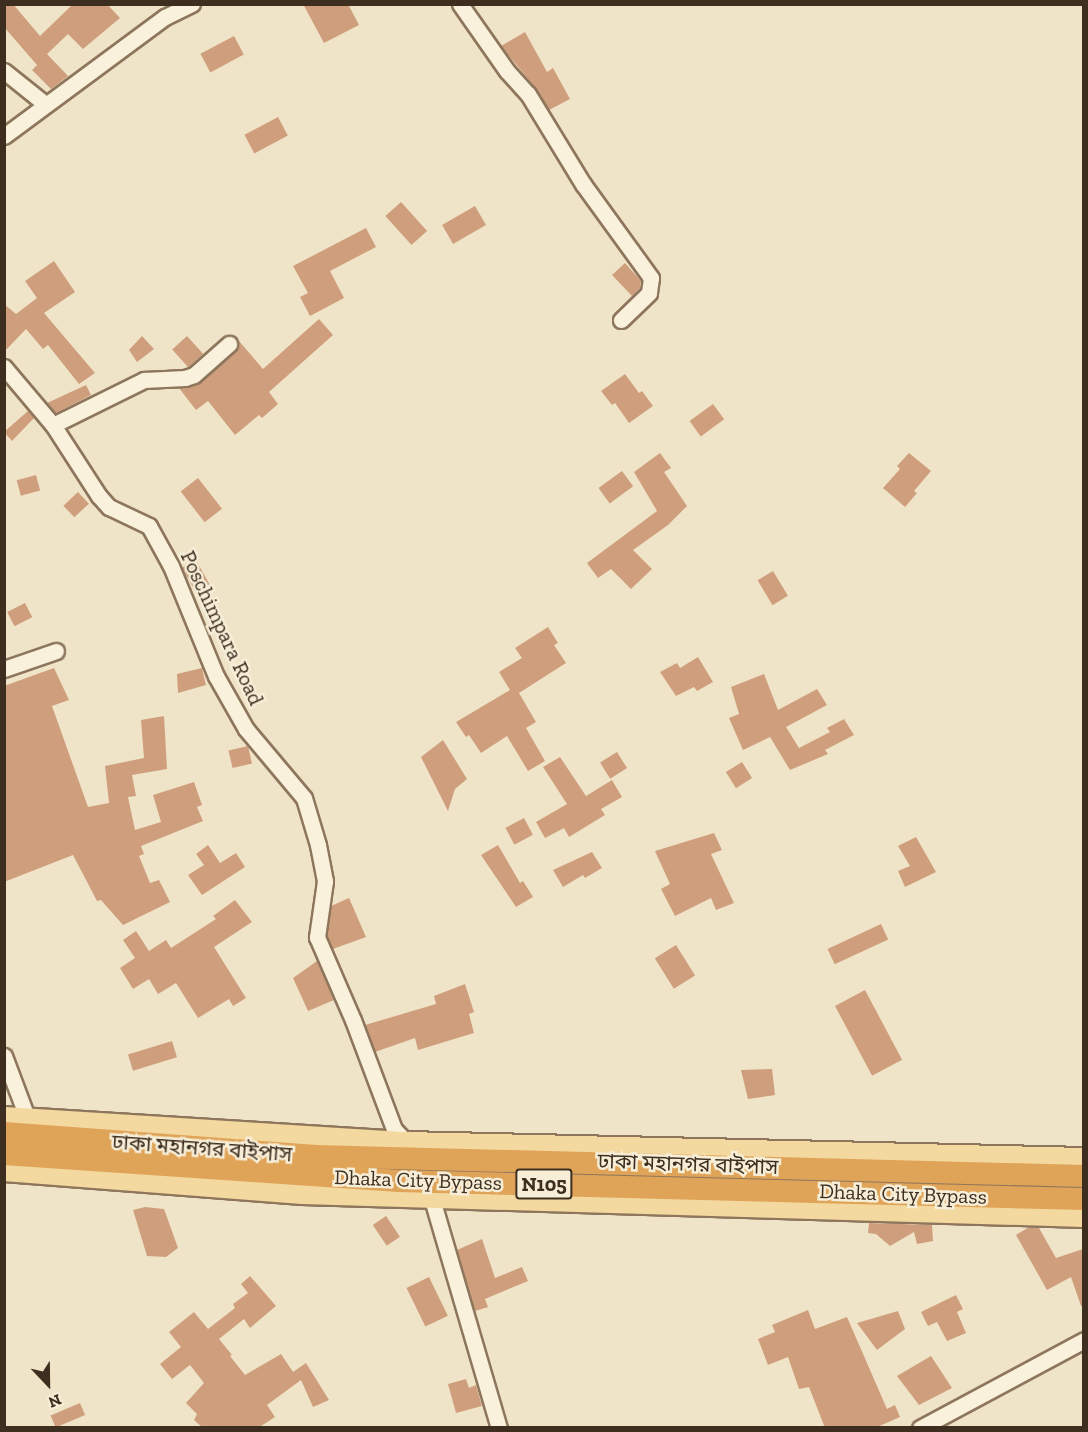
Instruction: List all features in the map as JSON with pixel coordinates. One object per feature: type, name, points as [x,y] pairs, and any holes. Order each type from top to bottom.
[{"type":"highway","name":"ঢাকা মহানগর বাইপাস","points":[[4,1133],[316,1156],[1083,1176]]},
{"type":"highway","name":"Dhaka City Bypass","points":[[4,1154],[399,1181],[1083,1199]]},
{"type":"main road","points":[[4,1117],[406,1142],[1083,1158]]},
{"type":"main road","points":[[4,1171],[302,1194],[1083,1217]]},
{"type":"street","points":[[4,136],[165,17],[192,4]]},
{"type":"street","points":[[460,4],[507,71],[528,94],[583,184],[651,278],[649,293],[621,320]]},
{"type":"street","points":[[4,72],[45,104]]},
{"type":"street","points":[[53,425],[144,380],[185,378],[194,375],[229,344]]},
{"type":"street","name":"Poschimpara Road","points":[[4,367],[53,425],[99,496],[109,507],[149,526],[171,566],[216,676],[246,729],[304,798],[318,845],[325,881],[317,937],[353,1020],[394,1129],[406,1142]]},
{"type":"street","points":[[4,669],[56,651]]},
{"type":"street","points":[[4,1056],[28,1120]]},
{"type":"street","points":[[432,1199],[499,1428]]},
{"type":"street","points":[[921,1428],[1083,1340]]},
{"type":"building","points":[[4,4],[13,4],[40,36],[73,4],[107,4],[120,18],[83,49],[68,34],[47,54],[68,76],[51,89],[32,70],[37,65],[4,27]]},
{"type":"building","points":[[303,4],[348,4],[359,25],[324,43]]},
{"type":"building","points":[[525,32],[547,72],[553,68],[570,99],[549,110],[536,89],[501,46]]},
{"type":"building","points":[[234,36],[244,55],[210,72],[200,54]]},
{"type":"building","points":[[278,117],[288,136],[254,153],[244,135]]},
{"type":"building","points":[[401,202],[427,231],[411,245],[385,216]]},
{"type":"building","points":[[475,206],[486,225],[453,244],[442,225]]},
{"type":"building","points":[[366,228],[376,247],[330,271],[344,298],[310,316],[300,297],[308,293],[293,266]]},
{"type":"building","points":[[54,261],[75,292],[44,313],[95,373],[79,384],[48,345],[43,349],[26,329],[4,352],[4,304],[16,314],[37,298],[25,281]]},
{"type":"building","points":[[625,263],[641,281],[640,288],[632,296],[612,275]]},
{"type":"building","points":[[319,319],[333,335],[269,392],[278,404],[262,418],[259,415],[235,435],[208,401],[196,410],[179,388],[200,382],[235,351],[239,341],[263,369]]},
{"type":"building","points":[[142,336],[154,349],[137,362],[129,350]]},
{"type":"building","points":[[187,336],[203,354],[188,367],[172,349]]},
{"type":"building","points":[[625,374],[639,393],[642,391],[653,406],[629,423],[615,403],[612,405],[601,391]]},
{"type":"building","points":[[86,385],[91,395],[56,413],[47,403]]},
{"type":"building","points":[[713,404],[724,419],[701,436],[690,421]]},
{"type":"building","points":[[28,411],[34,418],[12,441],[4,432]]},
{"type":"building","points":[[660,453],[671,468],[664,472],[687,506],[668,525],[633,550],[652,569],[631,589],[611,569],[598,578],[587,563],[657,511],[634,472]]},
{"type":"building","points":[[909,453],[931,471],[914,491],[917,493],[905,507],[883,488],[900,469],[897,466]]},
{"type":"building","points":[[622,471],[633,486],[610,503],[599,488]]},
{"type":"building","points":[[36,475],[40,490],[21,496],[17,480]]},
{"type":"building","points":[[198,478],[222,509],[205,522],[181,492]]},
{"type":"building","points":[[78,492],[89,504],[74,517],[63,506]]},
{"type":"building","points":[[196,560],[210,585],[196,593],[182,568]]},
{"type":"building","points":[[773,571],[788,596],[773,605],[758,580]]},
{"type":"building","points":[[25,603],[32,617],[14,626],[7,612]]},
{"type":"building","points":[[548,627],[558,643],[554,645],[566,663],[519,693],[536,722],[526,728],[545,761],[528,771],[507,736],[481,753],[469,735],[466,737],[456,722],[510,690],[499,672],[522,658],[515,648]]},
{"type":"building","points":[[698,657],[713,682],[697,691],[694,687],[676,696],[660,672],[677,663],[680,668]]},
{"type":"building","points":[[54,668],[69,700],[52,706],[88,807],[109,803],[105,766],[144,758],[141,720],[164,716],[167,769],[132,775],[136,796],[128,797],[135,830],[161,822],[153,795],[194,782],[202,805],[197,807],[203,821],[141,846],[144,854],[139,856],[150,883],[159,880],[170,902],[123,925],[101,900],[97,901],[73,855],[4,882],[4,686]]},
{"type":"building","points":[[202,668],[206,685],[178,693],[177,674]]},
{"type":"building","points":[[764,674],[778,710],[817,689],[827,705],[786,727],[799,748],[830,732],[827,728],[844,719],[854,735],[825,750],[828,754],[790,770],[770,737],[743,750],[729,718],[739,714],[731,687]]},
{"type":"building","points":[[443,740],[467,779],[455,789],[448,811],[421,757]]},
{"type":"building","points":[[248,746],[252,764],[233,768],[229,750]]},
{"type":"building","points":[[617,752],[627,768],[610,779],[600,763]]},
{"type":"building","points":[[560,757],[586,796],[612,780],[622,797],[601,809],[605,815],[569,837],[564,828],[545,838],[536,822],[567,804],[543,767]]},
{"type":"building","points":[[742,762],[752,778],[736,788],[726,772]]},
{"type":"building","points":[[524,818],[533,835],[514,845],[505,828]]},
{"type":"building","points":[[714,833],[722,850],[711,854],[734,903],[716,910],[711,898],[675,916],[661,889],[670,884],[655,851]]},
{"type":"building","points":[[916,837],[936,872],[905,887],[898,871],[910,866],[898,846]]},
{"type":"building","points":[[208,845],[220,863],[236,853],[245,867],[202,895],[188,875],[204,865],[196,854]]},
{"type":"building","points":[[498,845],[520,883],[523,881],[533,897],[516,907],[481,855]]},
{"type":"building","points":[[592,852],[602,868],[585,878],[583,875],[563,887],[553,870]]},
{"type":"building","points":[[349,898],[366,937],[333,949],[327,936],[331,906]]},
{"type":"building","points":[[235,900],[252,922],[214,947],[246,998],[233,1006],[229,999],[198,1018],[176,983],[158,994],[149,979],[133,989],[120,968],[135,958],[123,940],[136,931],[149,951],[166,940],[171,948],[216,919],[213,916]]},
{"type":"building","points":[[881,924],[888,939],[835,964],[828,949]]},
{"type":"building","points":[[676,945],[695,976],[674,989],[655,958]]},
{"type":"building","points":[[317,961],[334,1000],[308,1011],[293,978]]},
{"type":"building","points":[[465,984],[474,1012],[469,1014],[474,1033],[418,1050],[415,1038],[375,1052],[365,1025],[436,1004],[434,996]]},
{"type":"building","points":[[865,990],[902,1060],[872,1076],[835,1006]]},
{"type":"building","points":[[172,1041],[177,1057],[133,1071],[128,1054]]},
{"type":"building","points":[[772,1069],[775,1095],[748,1099],[741,1070]]},
{"type":"building","points":[[145,1207],[164,1209],[178,1248],[166,1257],[147,1256],[133,1210]]},
{"type":"building","points":[[386,1216],[400,1237],[387,1246],[373,1225]]},
{"type":"building","points":[[869,1223],[932,1225],[933,1241],[917,1244],[914,1232],[890,1246],[876,1234],[868,1233]]},
{"type":"building","points":[[1029,1227],[1039,1228],[1056,1258],[1083,1249],[1083,1306],[1081,1306],[1071,1277],[1047,1290],[1016,1235]]},
{"type":"building","points":[[482,1239],[495,1278],[522,1267],[528,1281],[485,1299],[488,1307],[475,1311],[457,1250]]},
{"type":"building","points":[[250,1276],[276,1306],[250,1328],[244,1319],[219,1339],[245,1375],[281,1354],[293,1372],[306,1363],[329,1400],[313,1407],[301,1380],[267,1405],[275,1417],[258,1428],[203,1428],[194,1420],[197,1414],[186,1403],[204,1383],[190,1365],[172,1379],[160,1364],[181,1347],[169,1332],[194,1312],[208,1329],[235,1308],[233,1304],[248,1293],[241,1284]]},
{"type":"building","points":[[429,1277],[448,1316],[425,1327],[407,1288]]},
{"type":"building","points":[[956,1295],[963,1309],[957,1312],[966,1333],[947,1341],[937,1322],[928,1326],[921,1312]]},
{"type":"building","points":[[808,1310],[815,1329],[847,1317],[887,1409],[895,1405],[900,1417],[875,1428],[825,1428],[809,1387],[799,1389],[788,1357],[768,1365],[758,1339],[775,1332],[772,1325]]},
{"type":"building","points":[[898,1311],[905,1329],[877,1350],[857,1323]]},
{"type":"building","points":[[931,1356],[952,1388],[919,1405],[897,1376]]},
{"type":"building","points":[[466,1379],[469,1388],[476,1385],[482,1406],[456,1413],[448,1384]]},
{"type":"building","points":[[80,1403],[85,1415],[56,1427],[51,1416]]}]
